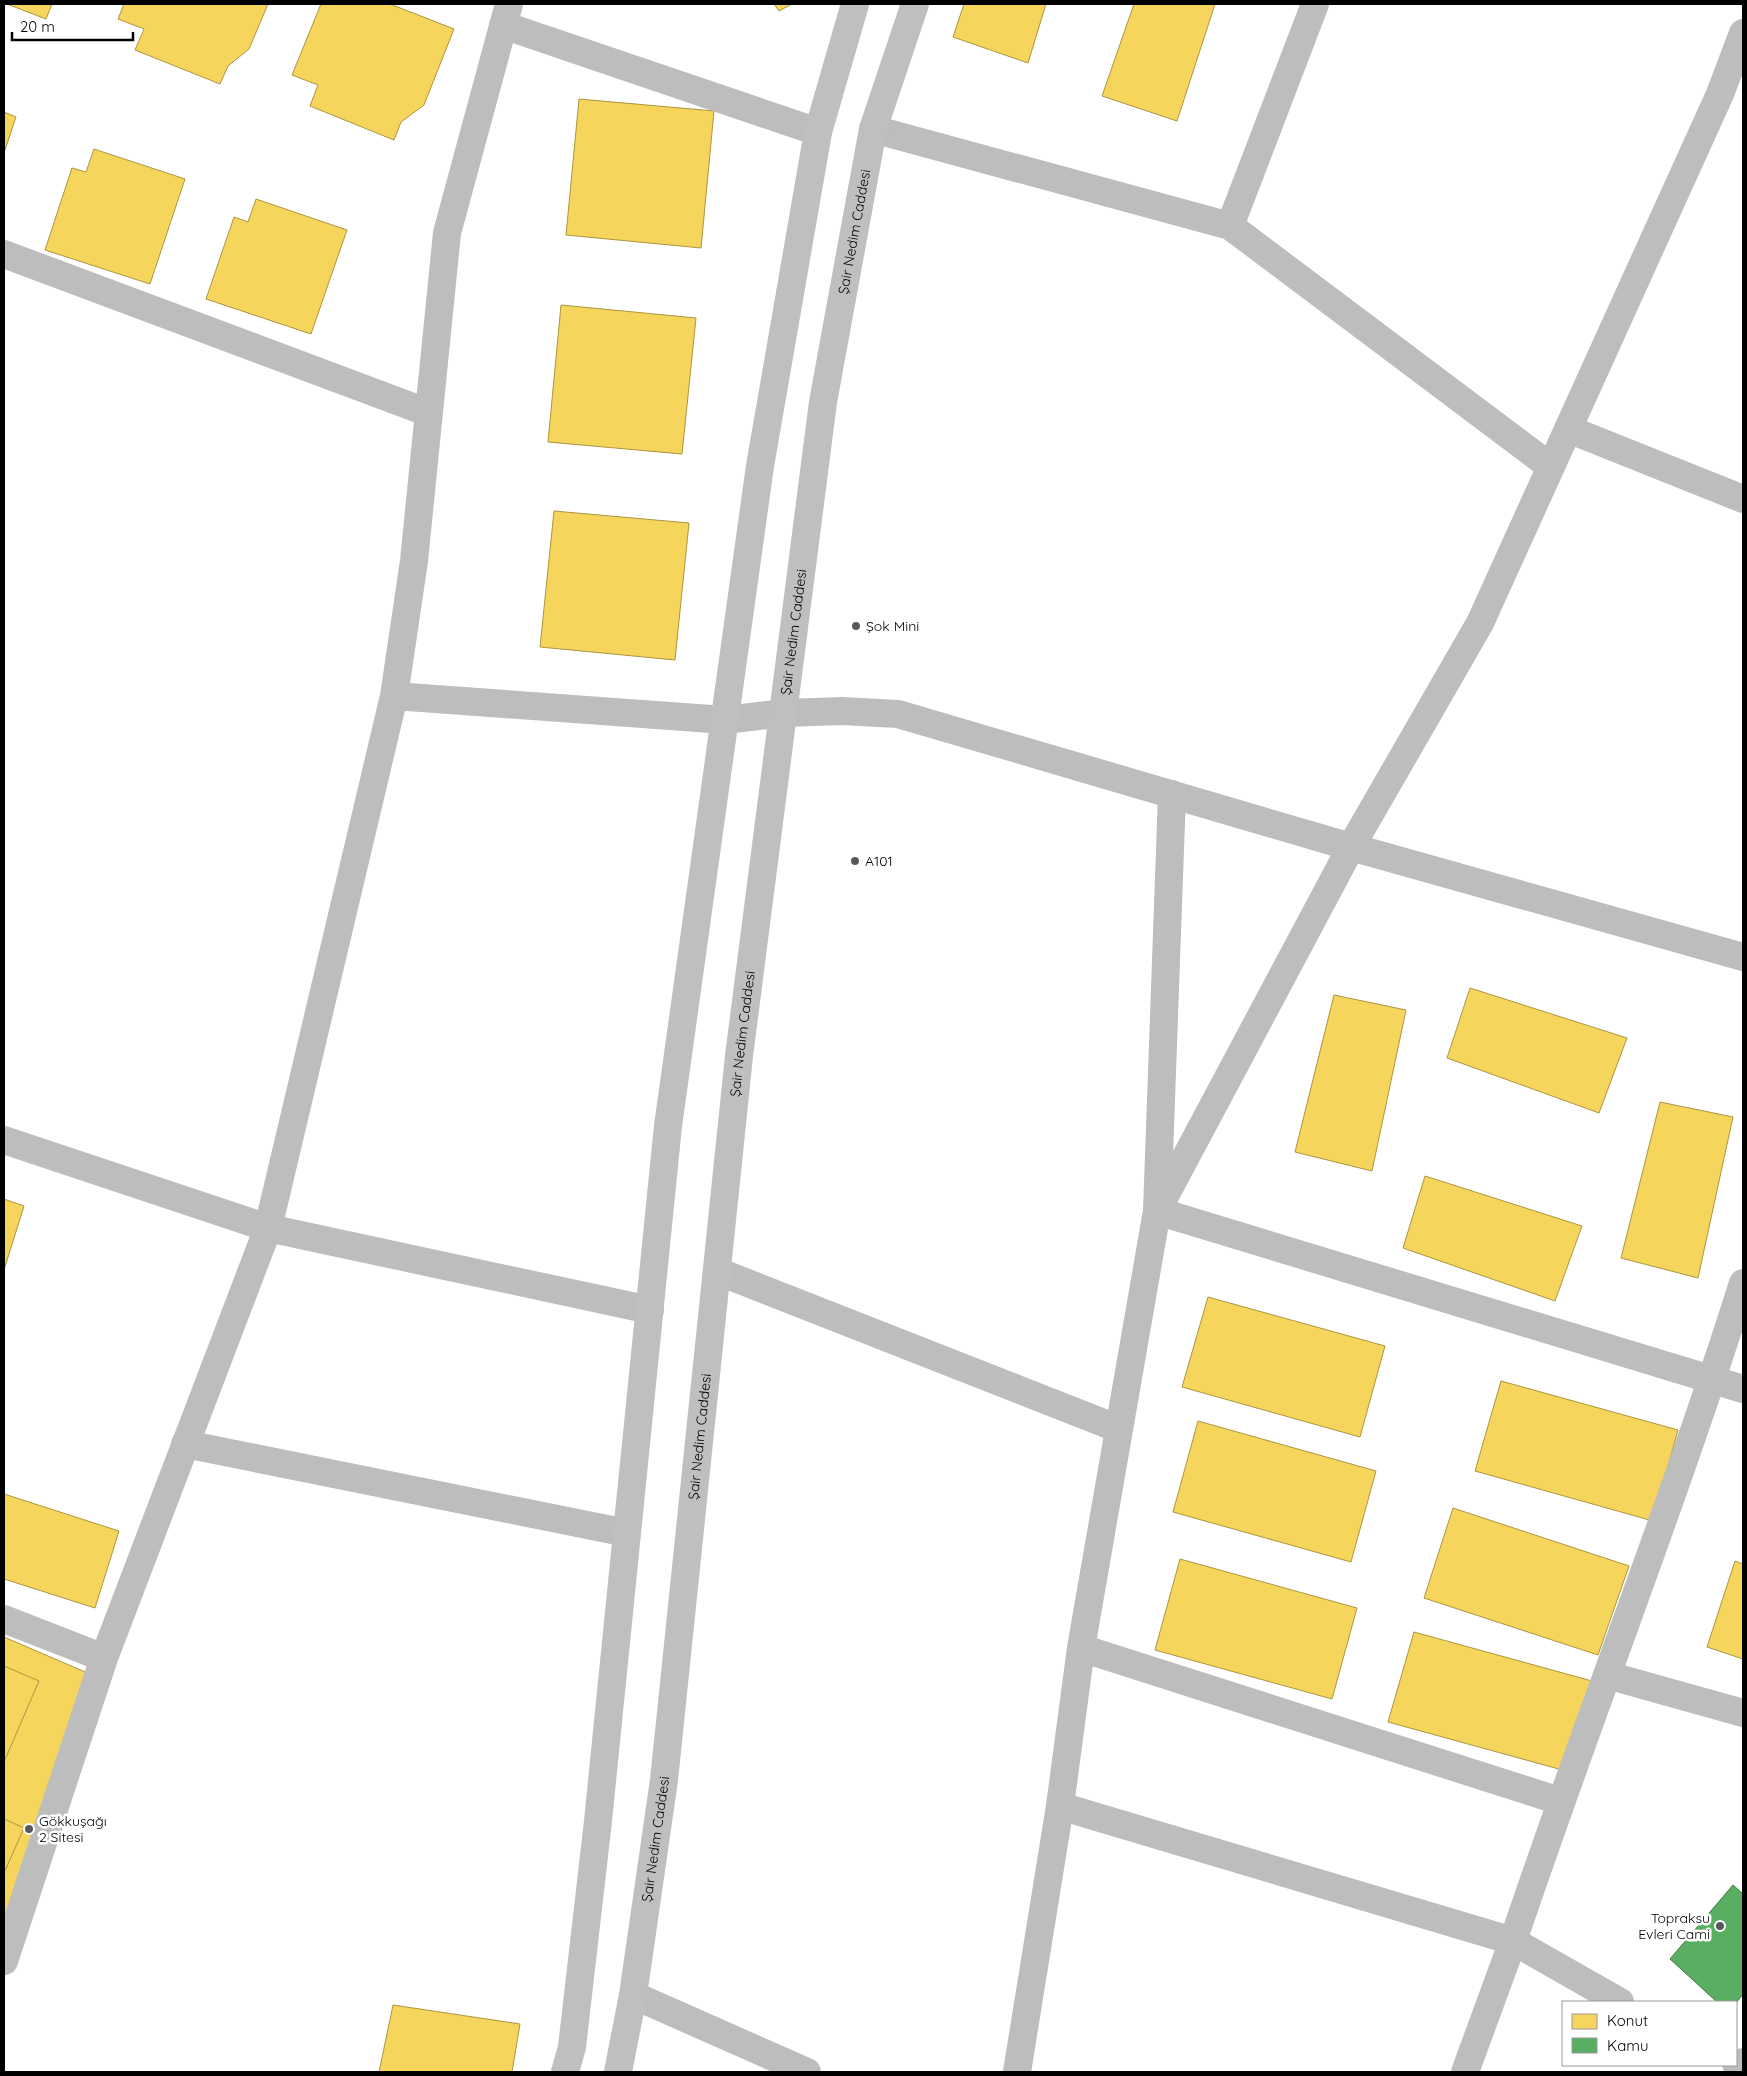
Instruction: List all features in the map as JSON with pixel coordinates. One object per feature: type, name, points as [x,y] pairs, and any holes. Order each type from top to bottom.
[{"type":"street","points":[[565,2072],[572,2047],[627,1534],[668,1126],[760,466],[818,132],[855,4]]},
{"type":"street","name":"Şair Nedim Caddesi","points":[[618,2072],[633,1995],[664,1780],[739,1056],[823,402],[872,129],[915,4]]},
{"type":"street","points":[[1230,226],[1316,4]]},
{"type":"street","points":[[4,1961],[104,1658],[268,1228],[394,696],[414,561],[447,233],[506,15],[818,132]]},
{"type":"street","points":[[1157,1211],[1351,846],[1480,623],[1720,94],[1743,33]]},
{"type":"street","points":[[872,129],[1230,226],[1551,467]]},
{"type":"street","points":[[4,254],[429,413]]},
{"type":"street","points":[[1568,429],[1743,499]]},
{"type":"street","points":[[394,696],[726,720],[784,713],[842,711],[898,714],[1351,846],[1743,957]]},
{"type":"street","points":[[1017,2072],[1060,1806],[1081,1648],[1157,1211],[1172,794]]},
{"type":"street","points":[[4,1140],[268,1228],[650,1310]]},
{"type":"street","points":[[1157,1211],[1743,1389]]},
{"type":"street","points":[[717,1270],[1119,1429]]},
{"type":"street","points":[[1466,2072],[1560,1801],[1713,1380],[1743,1283]]},
{"type":"street","points":[[185,1444],[627,1534]]},
{"type":"street","points":[[4,1619],[104,1658]]},
{"type":"street","points":[[1081,1648],[1560,1801]]},
{"type":"street","points":[[1607,1675],[1743,1713]]},
{"type":"street","points":[[1060,1806],[1513,1941],[1618,2001]]},
{"type":"street","points":[[633,1995],[807,2072]]},
{"type":"building: Konut","points":[[7,4],[52,4],[46,19]]},
{"type":"building: Konut","points":[[124,4],[268,4],[249,49],[228,66],[220,84],[135,50],[144,29],[118,19]]},
{"type":"building: Konut","points":[[321,4],[390,4],[454,29],[424,105],[401,122],[394,140],[310,106],[318,85],[292,75]]},
{"type":"building: Konut","points":[[774,4],[792,4],[779,11]]},
{"type":"building: Konut","points":[[964,4],[1046,4],[1028,63],[953,37]]},
{"type":"building: Konut","points":[[1134,4],[1215,4],[1177,121],[1102,96]]},
{"type":"building: Konut","points":[[579,99],[714,111],[701,248],[566,235]]},
{"type":"building: Konut","points":[[4,112],[16,117],[4,153]]},
{"type":"building: Konut","points":[[94,149],[185,179],[150,284],[45,250],[72,168],[86,172]]},
{"type":"building: Konut","points":[[256,199],[347,230],[311,334],[206,299],[234,217],[248,222]]},
{"type":"building: Konut","points":[[561,305],[696,318],[682,454],[548,442]]},
{"type":"building: Konut","points":[[554,511],[689,523],[675,660],[540,647]]},
{"type":"building: Konut","points":[[1470,988],[1627,1038],[1599,1113],[1447,1058]]},
{"type":"building: Konut","points":[[1334,995],[1406,1010],[1372,1171],[1295,1152]]},
{"type":"building: Konut","points":[[1660,1102],[1733,1117],[1698,1278],[1621,1258]]},
{"type":"building: Konut","points":[[1425,1176],[1582,1226],[1555,1301],[1403,1248]]},
{"type":"building: Konut","points":[[4,1199],[24,1206],[4,1270]]},
{"type":"building: Konut","points":[[1208,1297],[1385,1346],[1360,1437],[1182,1387]]},
{"type":"building: Konut","points":[[1501,1381],[1678,1430],[1653,1521],[1475,1471]]},
{"type":"building: Konut","points":[[1198,1421],[1376,1471],[1351,1562],[1173,1512]]},
{"type":"building: Konut","points":[[4,1494],[119,1531],[95,1608],[4,1579]]},
{"type":"building: Konut","points":[[1453,1508],[1629,1566],[1598,1655],[1424,1598]]},
{"type":"building: Konut","points":[[1180,1559],[1357,1608],[1332,1699],[1155,1650]]},
{"type":"building: Konut","points":[[1735,1561],[1743,1564],[1743,1659],[1707,1647]]},
{"type":"building: Konut","points":[[1414,1632],[1592,1681],[1566,1771],[1388,1722]]},
{"type":"building: Konut","name":"Gökkuşağı 2 Sitesi","points":[[4,1637],[106,1681],[4,1977]]},
{"type":"building: Konut","points":[[4,1666],[39,1681],[4,1762]]},
{"type":"building: Konut","points":[[4,1819],[24,1828],[4,1873]]},
{"type":"building: Konut","points":[[393,2005],[520,2024],[512,2072],[379,2072]]},
{"type":"building: Kamu","name":"Topraksu Evleri Cami","points":[[1733,1885],[1743,1894],[1743,1994],[1737,2002],[1716,2001],[1670,1959]]},
{"type":"place","name":"Şok Mini","points":[[856,626]]},
{"type":"place","name":"A101","points":[[855,861]]},
{"type":"place","name":"Gökkuşağı 2 Sitesi","points":[[29,1829]]},
{"type":"place","name":"Topraksu Evleri Cami","points":[[1720,1926]]}]
